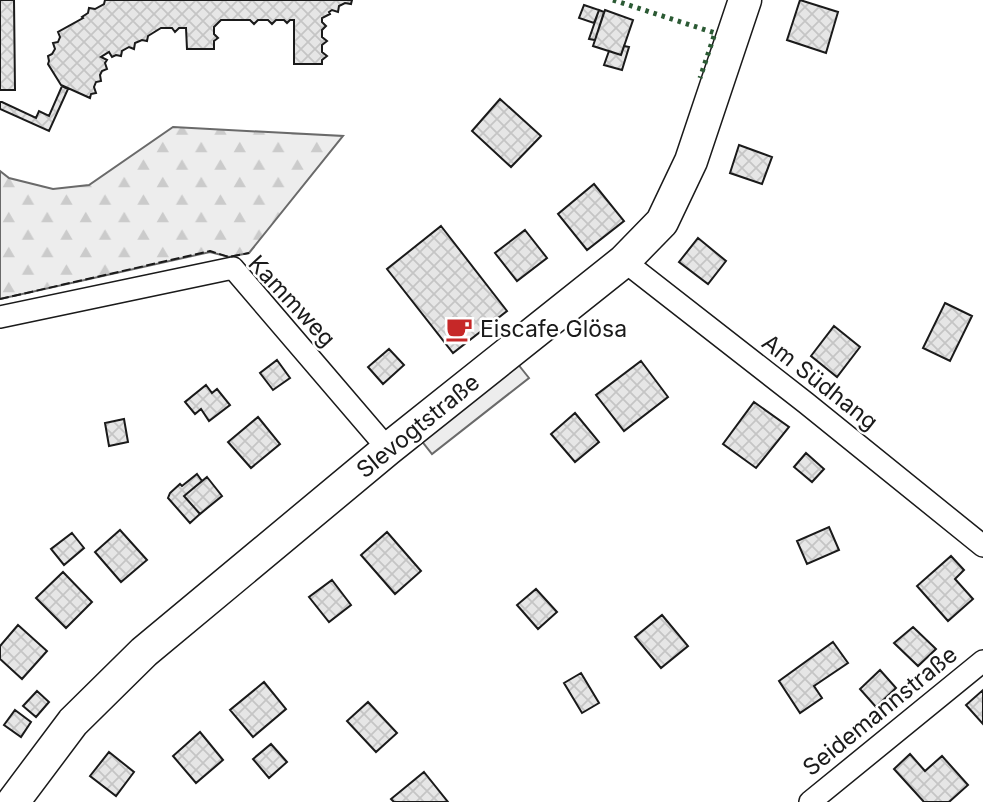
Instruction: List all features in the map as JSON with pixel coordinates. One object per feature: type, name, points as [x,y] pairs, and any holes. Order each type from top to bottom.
[{"type":"street","name":"Slevogtstraße","points":[[13,802],[73,722],[144,652],[388,449],[624,261],[662,222],[691,161],[744,0]]},
{"type":"street","name":"Am Südhang","points":[[624,261],[983,546]]},
{"type":"street","name":"Kammweg","points":[[0,317],[233,268],[388,449]]},
{"type":"street","name":"Seidemannstraße","points":[[810,802],[983,661]]},
{"type":"shaded area","points":[[509,353],[529,378],[432,454],[413,430]]},
{"type":"green space","points":[[173,127],[343,136],[249,253],[229,257],[210,252],[0,299],[0,171],[9,178],[53,189],[89,185]]},
{"type":"building","points":[[0,0],[14,0],[15,90],[0,90]]},
{"type":"building","points":[[105,0],[352,0],[351,4],[339,6],[338,12],[332,10],[322,18],[326,26],[322,30],[322,37],[327,41],[322,45],[322,52],[327,56],[322,60],[322,64],[294,64],[294,20],[287,23],[284,20],[276,20],[272,24],[268,20],[258,20],[254,24],[250,20],[221,20],[214,27],[214,34],[218,38],[214,41],[214,49],[187,49],[186,28],[179,28],[175,32],[172,28],[161,28],[148,36],[147,41],[135,43],[134,49],[129,47],[122,51],[121,56],[112,57],[109,52],[101,57],[107,60],[107,69],[102,71],[101,81],[96,82],[94,87],[96,93],[91,94],[90,98],[61,85],[48,64],[48,56],[55,49],[53,43],[58,42],[58,32],[83,18],[89,8],[95,9],[104,4]]},
{"type":"building","points":[[800,0],[838,12],[826,53],[787,40]]},
{"type":"building","points":[[584,5],[599,10],[594,23],[579,18]]},
{"type":"building","points":[[599,10],[604,12],[595,40],[589,39]]},
{"type":"building","points":[[605,10],[633,20],[621,55],[593,46]]},
{"type":"building","points":[[624,46],[629,47],[622,70],[604,65],[609,51],[621,55]]},
{"type":"building","points":[[62,86],[68,89],[49,131],[0,109],[2,102],[36,118],[39,111],[49,116]]},
{"type":"building","points":[[500,99],[541,136],[511,167],[472,131]]},
{"type":"building","points":[[739,145],[772,157],[762,184],[730,173]]},
{"type":"building","points":[[594,184],[624,221],[587,250],[558,214]]},
{"type":"building","points":[[441,226],[507,311],[453,353],[387,269]]},
{"type":"building","points":[[525,230],[547,258],[517,281],[495,253]]},
{"type":"building","points":[[698,238],[726,261],[708,284],[679,262]]},
{"type":"building","points":[[945,303],[972,316],[950,361],[923,348]]},
{"type":"building","points":[[834,326],[860,347],[837,377],[811,356]]},
{"type":"building","points":[[389,349],[404,365],[383,384],[368,367]]},
{"type":"building","points":[[277,360],[290,378],[273,390],[260,373]]},
{"type":"building","points":[[641,361],[668,397],[624,431],[596,395]]},
{"type":"building","points":[[206,385],[212,393],[217,389],[230,405],[209,421],[201,409],[195,414],[185,402]]},
{"type":"building","points":[[754,402],[789,427],[756,468],[723,444]]},
{"type":"building","points":[[575,413],[599,442],[575,462],[551,434]]},
{"type":"building","points":[[258,417],[280,444],[251,468],[228,442]]},
{"type":"building","points":[[124,419],[128,442],[109,446],[105,423]]},
{"type":"building","points":[[806,453],[824,469],[812,482],[794,467]]},
{"type":"building","points":[[197,474],[202,481],[184,496],[200,514],[190,523],[168,498],[180,484],[182,486]]},
{"type":"building","points":[[207,477],[222,496],[200,514],[184,496]]},
{"type":"building","points":[[829,527],[839,550],[807,564],[797,541]]},
{"type":"building","points":[[120,530],[147,560],[121,582],[95,552]]},
{"type":"building","points":[[387,532],[421,571],[395,594],[361,555]]},
{"type":"building","points":[[72,533],[84,548],[64,565],[51,549]]},
{"type":"building","points":[[951,556],[964,570],[955,579],[973,599],[948,621],[917,586]]},
{"type":"building","points":[[63,572],[92,602],[66,628],[36,598]]},
{"type":"building","points":[[332,580],[351,605],[329,622],[309,597]]},
{"type":"building","points":[[536,589],[557,612],[538,629],[517,605]]},
{"type":"building","points":[[662,615],[688,646],[661,668],[635,637]]},
{"type":"building","points":[[18,625],[47,651],[22,679],[0,659],[0,646]]},
{"type":"building","points":[[913,627],[936,649],[918,666],[894,643]]},
{"type":"building","points":[[833,642],[848,663],[814,686],[822,698],[800,713],[779,681]]},
{"type":"building","points":[[880,670],[896,688],[876,707],[860,689]]},
{"type":"building","points":[[581,673],[599,703],[582,713],[564,683]]},
{"type":"building","points":[[264,682],[286,709],[253,737],[230,710]]},
{"type":"building","points":[[983,690],[983,724],[966,705]]},
{"type":"building","points":[[37,691],[49,702],[36,717],[23,706]]},
{"type":"building","points":[[368,702],[397,733],[376,752],[347,721]]},
{"type":"building","points":[[15,710],[31,722],[21,737],[4,725]]},
{"type":"building","points":[[200,732],[223,760],[196,783],[173,756]]},
{"type":"building","points":[[271,744],[287,762],[269,778],[253,759]]},
{"type":"building","points":[[109,752],[134,772],[116,796],[90,776]]},
{"type":"building","points":[[910,754],[925,771],[942,756],[968,785],[949,802],[924,802],[894,769]]},
{"type":"building","points":[[424,772],[448,802],[394,802],[391,799]]},
{"type":"hedge","points":[[613,0],[715,33],[700,78]]},
{"type":"fence","points":[[0,299],[210,251],[229,257],[249,253]]},
{"type":"place","name":"Eiscafe Glösa","points":[[459,329]]}]
